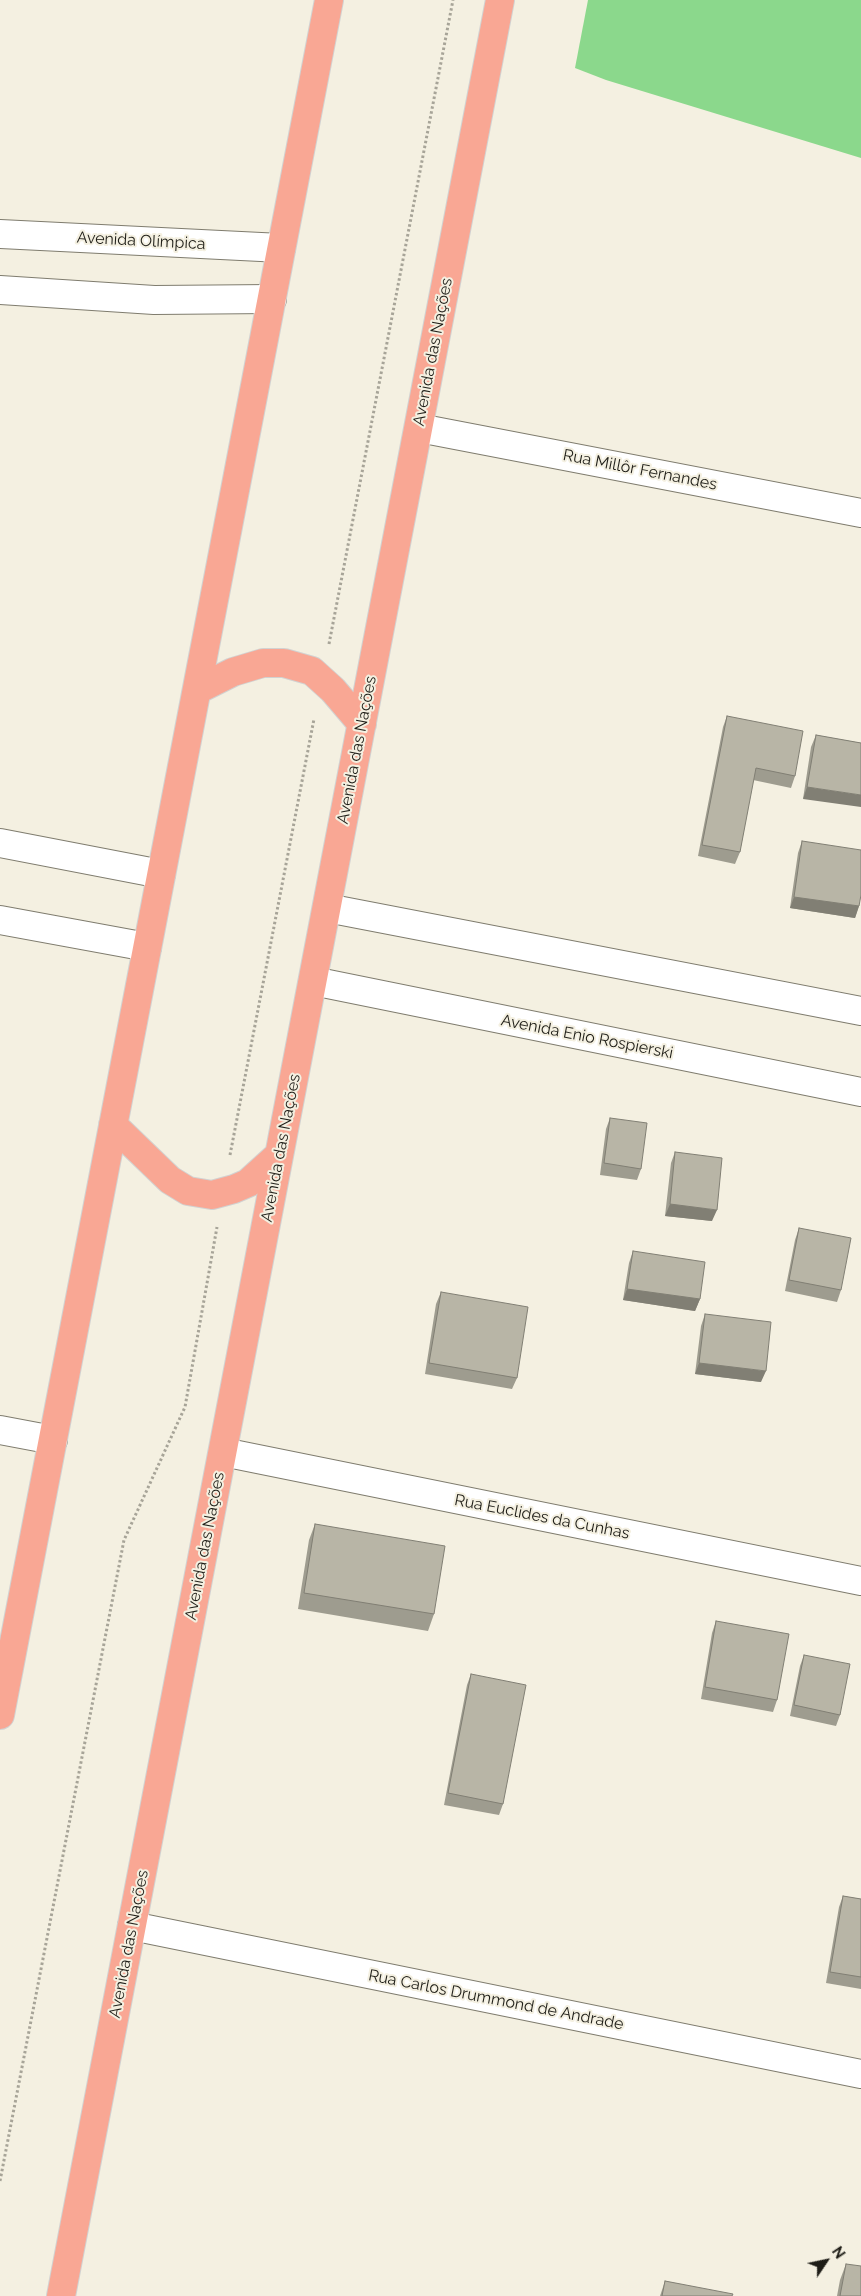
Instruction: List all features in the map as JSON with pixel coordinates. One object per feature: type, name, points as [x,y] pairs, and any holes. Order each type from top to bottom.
[{"type":"main road","points":[[0,1715],[329,0]]},
{"type":"main road","name":"Avenida das Nações","points":[[61,2296],[500,0]]},
{"type":"main road","points":[[197,690],[233,672],[263,663],[284,663],[312,671],[334,690],[362,724]]},
{"type":"main road","points":[[113,1125],[170,1180],[188,1191],[212,1195],[248,1183],[279,1155]]},
{"type":"street","name":"Avenida Olímpica","points":[[0,234],[281,248]]},
{"type":"street","points":[[0,290],[154,300],[272,299]]},
{"type":"street","name":"Rua Millôr Fernandes","points":[[419,428],[861,513]]},
{"type":"street","points":[[0,844],[161,874]]},
{"type":"street","points":[[327,908],[861,1011]]},
{"type":"street","points":[[0,920],[147,947]]},
{"type":"street","name":"Avenida Enio Rospierski","points":[[313,981],[861,1092]]},
{"type":"street","points":[[0,1430],[53,1440]]},
{"type":"street","name":"Rua Euclides da Cunhas","points":[[223,1452],[861,1581]]},
{"type":"street","name":"Rua Carlos Drummond de Andrade","points":[[132,1926],[861,2074]]},
{"type":"path","points":[[0,2181],[124,1540],[185,1406],[223,1192],[453,0]]},
{"type":"green space","points":[[588,0],[861,0],[861,158],[606,80],[575,68]]},
{"type":"building","points":[[727,716],[803,731],[795,776],[756,768],[740,852],[702,845]]},
{"type":"building","points":[[816,735],[861,743],[861,795],[807,787]]},
{"type":"building","points":[[802,841],[861,850],[861,895],[859,906],[794,897]]},
{"type":"building","points":[[610,1118],[647,1123],[641,1169],[604,1163]]},
{"type":"building","points":[[675,1152],[722,1158],[717,1210],[670,1204]]},
{"type":"building","points":[[799,1228],[851,1238],[841,1290],[789,1280]]},
{"type":"building","points":[[633,1251],[705,1262],[700,1299],[627,1289]]},
{"type":"building","points":[[441,1292],[528,1307],[517,1378],[429,1363]]},
{"type":"building","points":[[705,1314],[771,1322],[766,1371],[699,1363]]},
{"type":"building","points":[[315,1524],[445,1546],[434,1614],[304,1593]]},
{"type":"building","points":[[716,1621],[789,1634],[777,1700],[705,1687]]},
{"type":"building","points":[[804,1655],[850,1664],[840,1715],[794,1705]]},
{"type":"building","points":[[471,1674],[526,1685],[503,1804],[448,1793]]},
{"type":"building","points":[[843,1896],[861,1899],[861,1977],[830,1972]]},
{"type":"building","points":[[846,2264],[861,2266],[861,2296],[840,2296]]},
{"type":"building","points":[[665,2281],[733,2294],[732,2296],[662,2296]]}]
